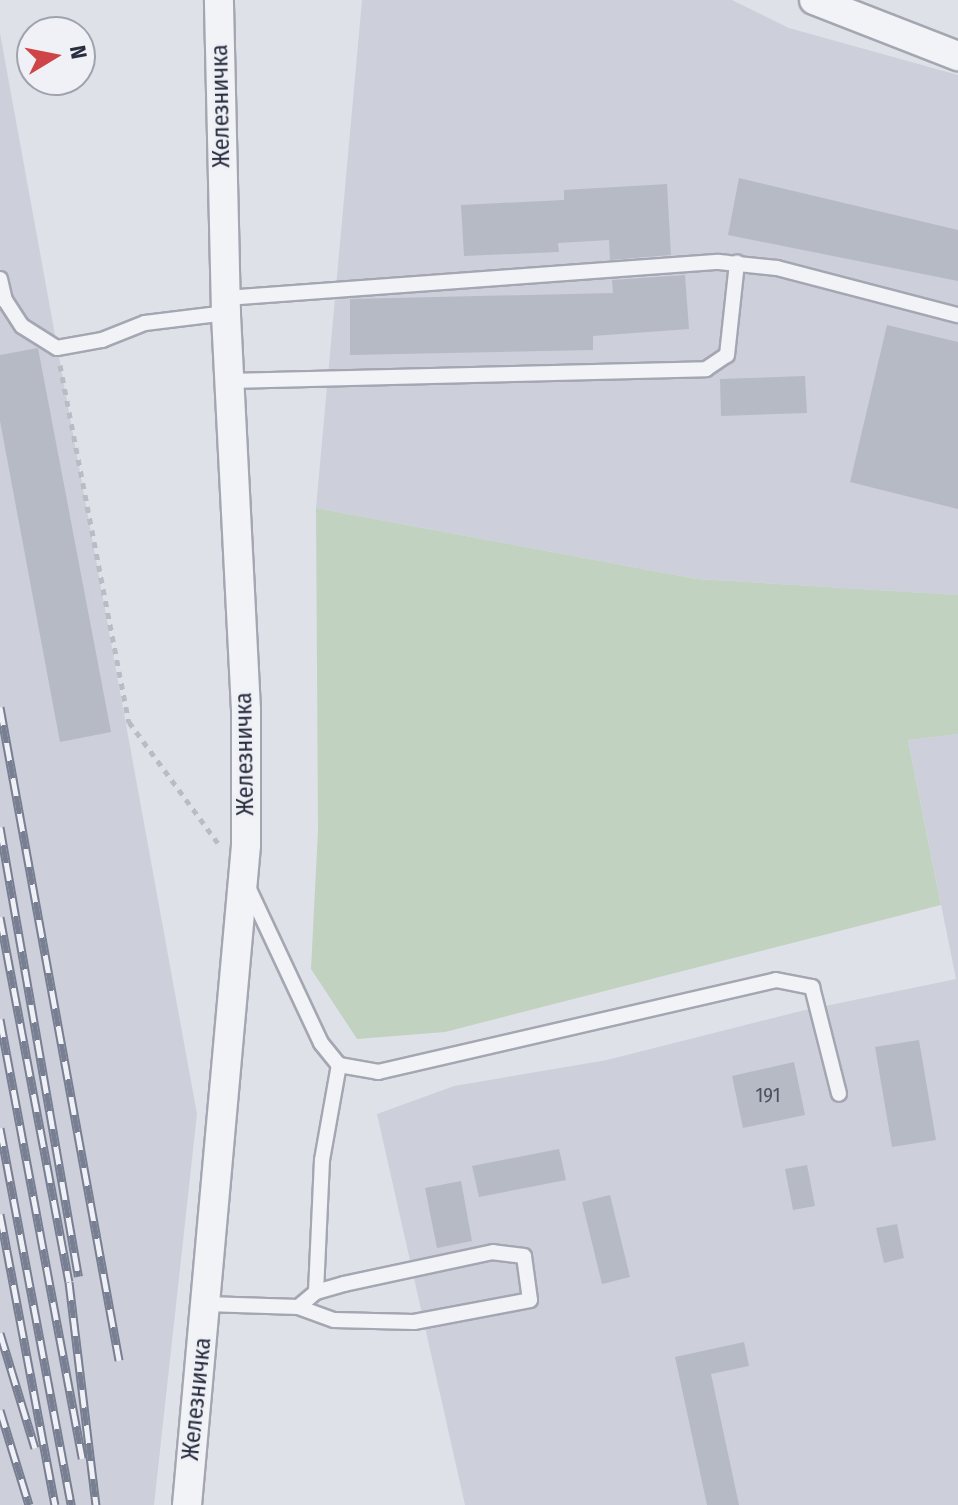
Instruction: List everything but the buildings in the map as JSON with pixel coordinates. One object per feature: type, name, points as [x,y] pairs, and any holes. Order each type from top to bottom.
[{"type":"street","name":"Железничка","points":[[187,1505],[245,881],[246,710],[226,306],[219,0]]},
{"type":"street","points":[[814,0],[958,56]]},
{"type":"lane","points":[[229,381],[706,369],[727,355],[737,263]]},
{"type":"lane","points":[[0,279],[5,300],[22,326],[57,348],[102,340],[145,323],[226,306],[737,263],[777,268],[958,315]]},
{"type":"lane","points":[[245,881],[321,1043],[339,1065],[378,1072],[776,980],[812,987],[839,1094]]},
{"type":"lane","points":[[316,1292],[322,1160],[339,1065]]},
{"type":"lane","points":[[206,1304],[298,1307],[334,1320],[414,1322],[530,1300],[524,1256],[493,1252],[316,1292],[298,1307]]},
{"type":"path","points":[[57,348],[129,722],[245,881]]},
{"type":"shaded area","points":[[362,0],[732,0],[789,28],[958,75],[958,595],[697,579],[316,508]]},
{"type":"shaded area","points":[[0,33],[197,1114],[154,1505],[0,1505]]},
{"type":"shaded area","points":[[958,734],[958,1505],[465,1505],[377,1114],[454,1086],[607,1060],[801,1011],[956,979],[908,740]]},
{"type":"green space","points":[[316,508],[697,579],[958,595],[958,734],[908,740],[941,905],[445,1032],[357,1039],[311,969],[318,830]]},
{"type":"railway","points":[[0,707],[119,1360]]},
{"type":"railway","points":[[0,827],[78,1276]]},
{"type":"railway","points":[[0,917],[69,1282],[96,1505]]},
{"type":"railway","points":[[0,1019],[82,1458]]},
{"type":"railway","points":[[0,1128],[71,1505]]},
{"type":"railway","points":[[0,1214],[55,1505]]},
{"type":"railway","points":[[0,1333],[35,1448]]},
{"type":"railway","points":[[0,1410],[29,1505]]}]
